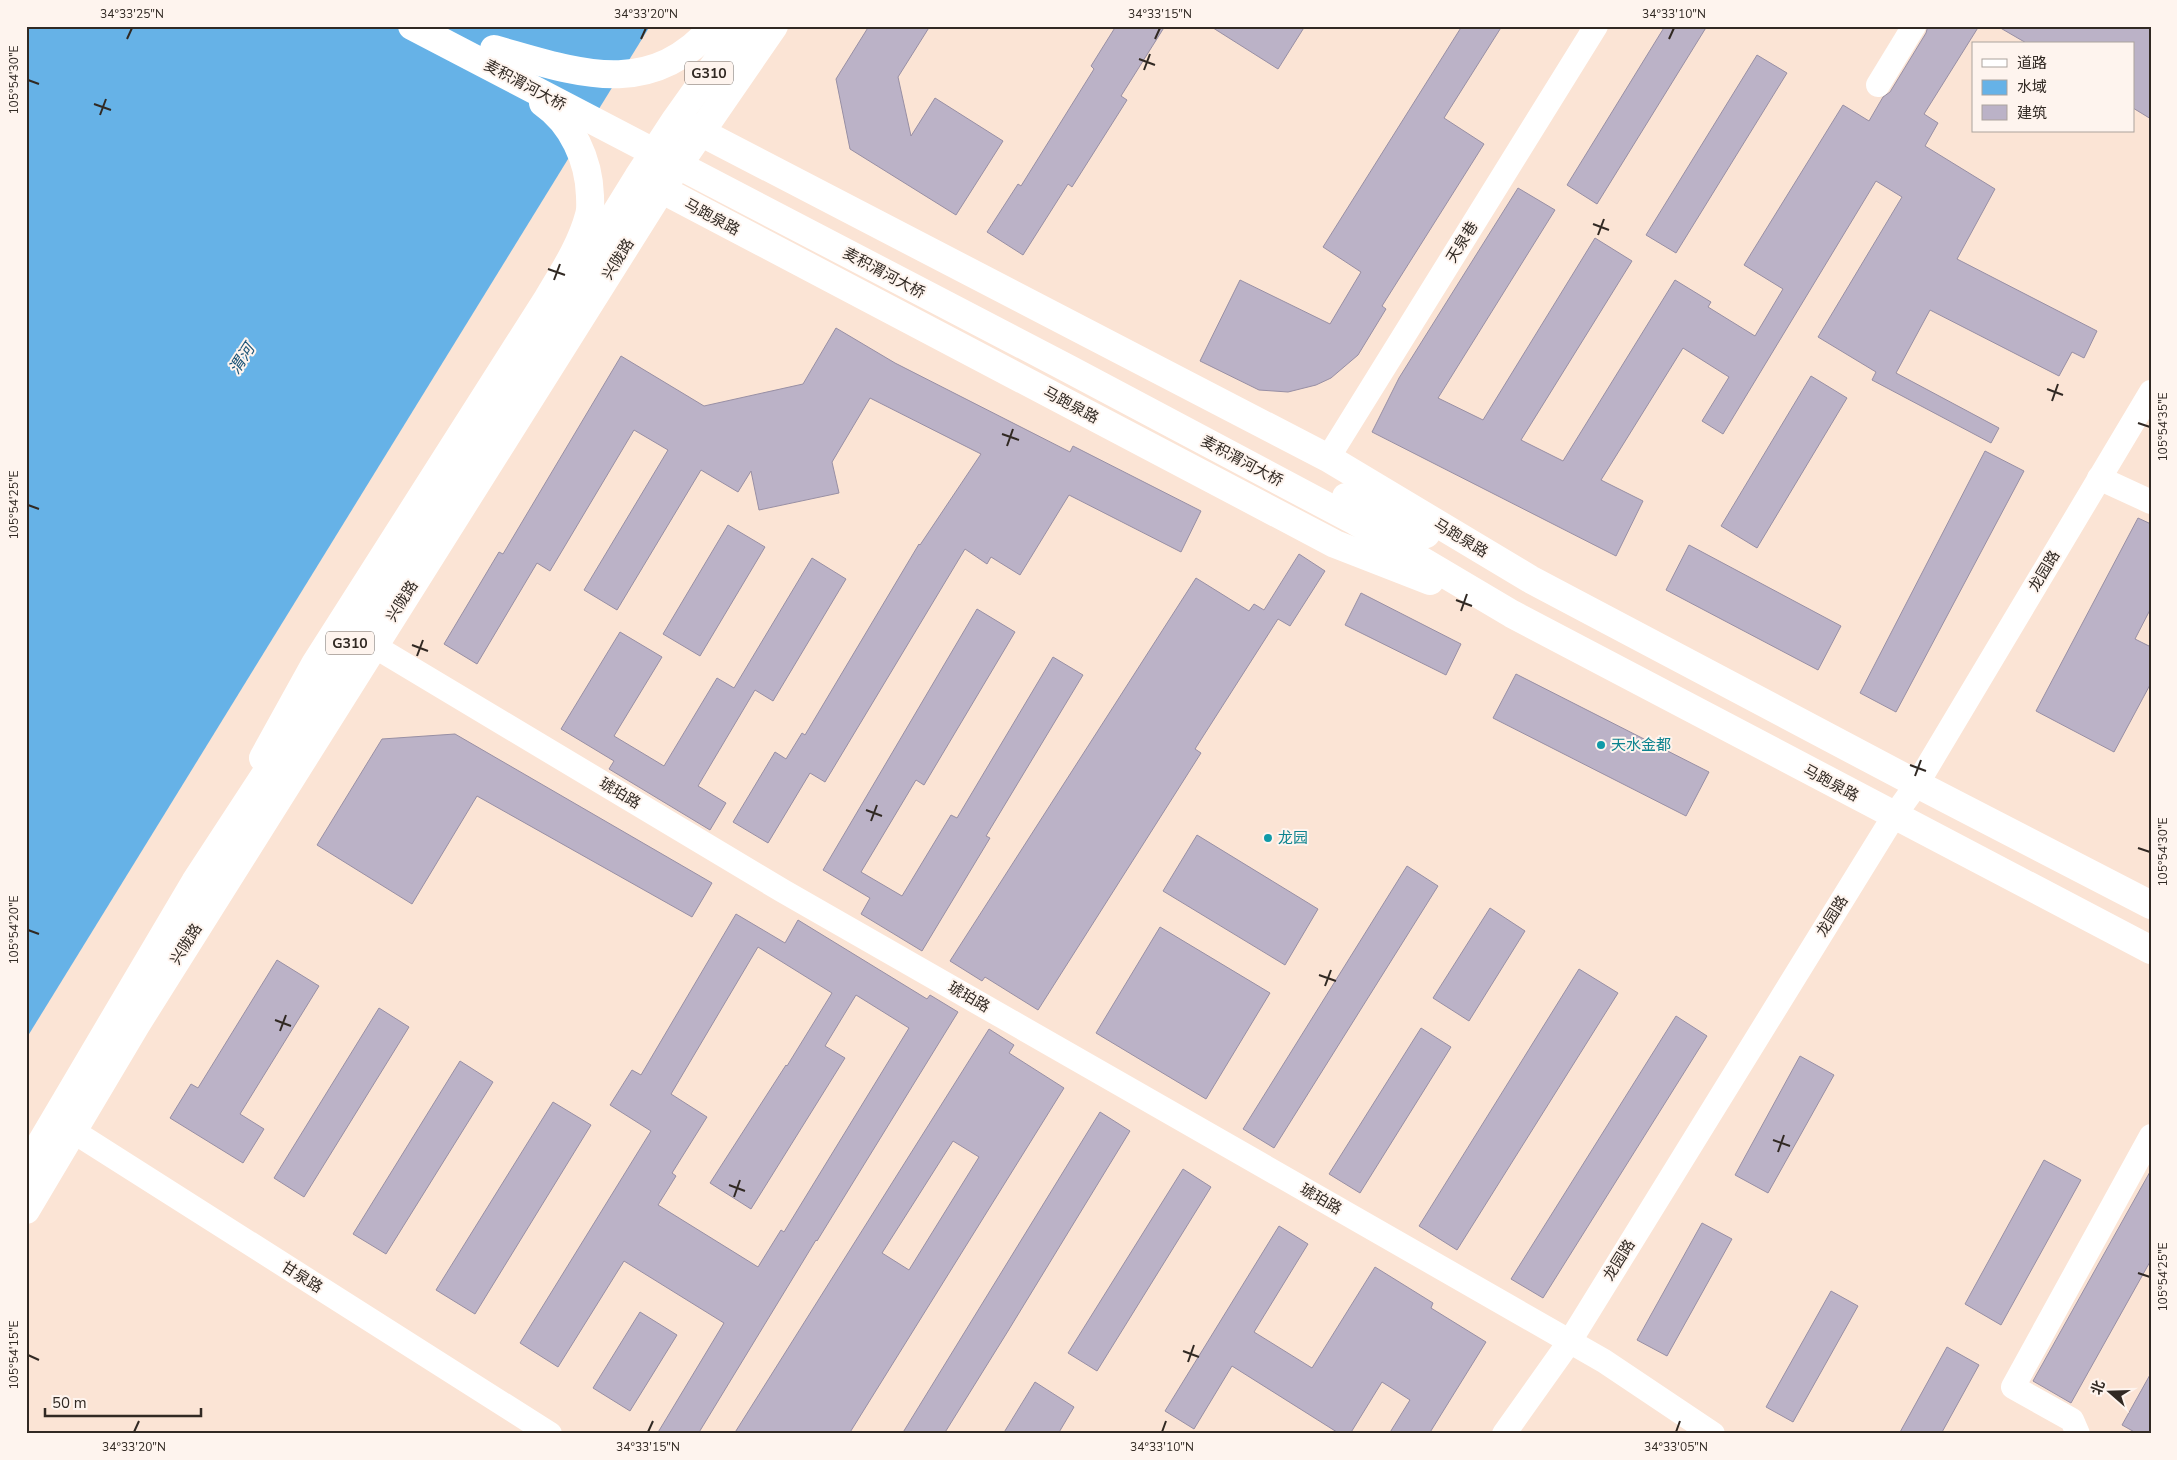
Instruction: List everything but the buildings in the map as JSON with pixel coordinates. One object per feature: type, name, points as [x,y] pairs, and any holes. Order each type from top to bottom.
[{"type":"main road","name":"麦积渭河大桥","points":[[412,26],[492,58],[1360,514]]},
{"type":"main road","name":"麦积渭河大桥","points":[[452,26],[492,58]]},
{"type":"main road","points":[[492,58],[611,75],[647,72],[678,59],[704,39],[714,26]]},
{"type":"main road","name":"兴陇路","points":[[26,1168],[64,1126],[142,1016],[374,646],[649,184],[676,119],[742,26]]},
{"type":"main road","name":"兴陇路","points":[[26,1210],[64,1126],[195,882],[649,184],[701,132],[774,26]]},
{"type":"main road","points":[[195,882],[315,664],[548,298],[579,246],[590,213],[590,181],[583,155],[568,128],[545,104],[492,58]]},
{"type":"main road","name":"马跑泉路","points":[[676,119],[1328,458],[1530,579],[1916,784],[2151,904]]},
{"type":"main road","name":"马跑泉路","points":[[649,184],[1335,544],[1512,614]]},
{"type":"main road","name":"马跑泉路","points":[[1360,514],[1530,579]]},
{"type":"main road","name":"马跑泉路","points":[[1360,514],[1512,614],[2151,950]]},
{"type":"street","name":"天泉巷","points":[[1328,458],[1596,26]]},
{"type":"street","points":[[1878,85],[1914,26]]},
{"type":"street","name":"龙园路","points":[[1504,1434],[1570,1341],[1894,816],[1916,784],[2151,392]]},
{"type":"street","points":[[2099,478],[2151,502]]},
{"type":"street","name":"琥珀路","points":[[374,646],[783,891],[1604,1361],[1713,1434]]},
{"type":"street","name":"甘泉路","points":[[64,1126],[550,1434]]},
{"type":"street","points":[[2078,1434],[2072,1420],[2013,1387],[2151,1136]]},
{"type":"water","name":"渭河","points":[[26,26],[650,26],[26,1039]]},
{"type":"place","name":"天水金都","points":[[1601,745]]},
{"type":"place","name":"龙园","points":[[1268,838]]}]
